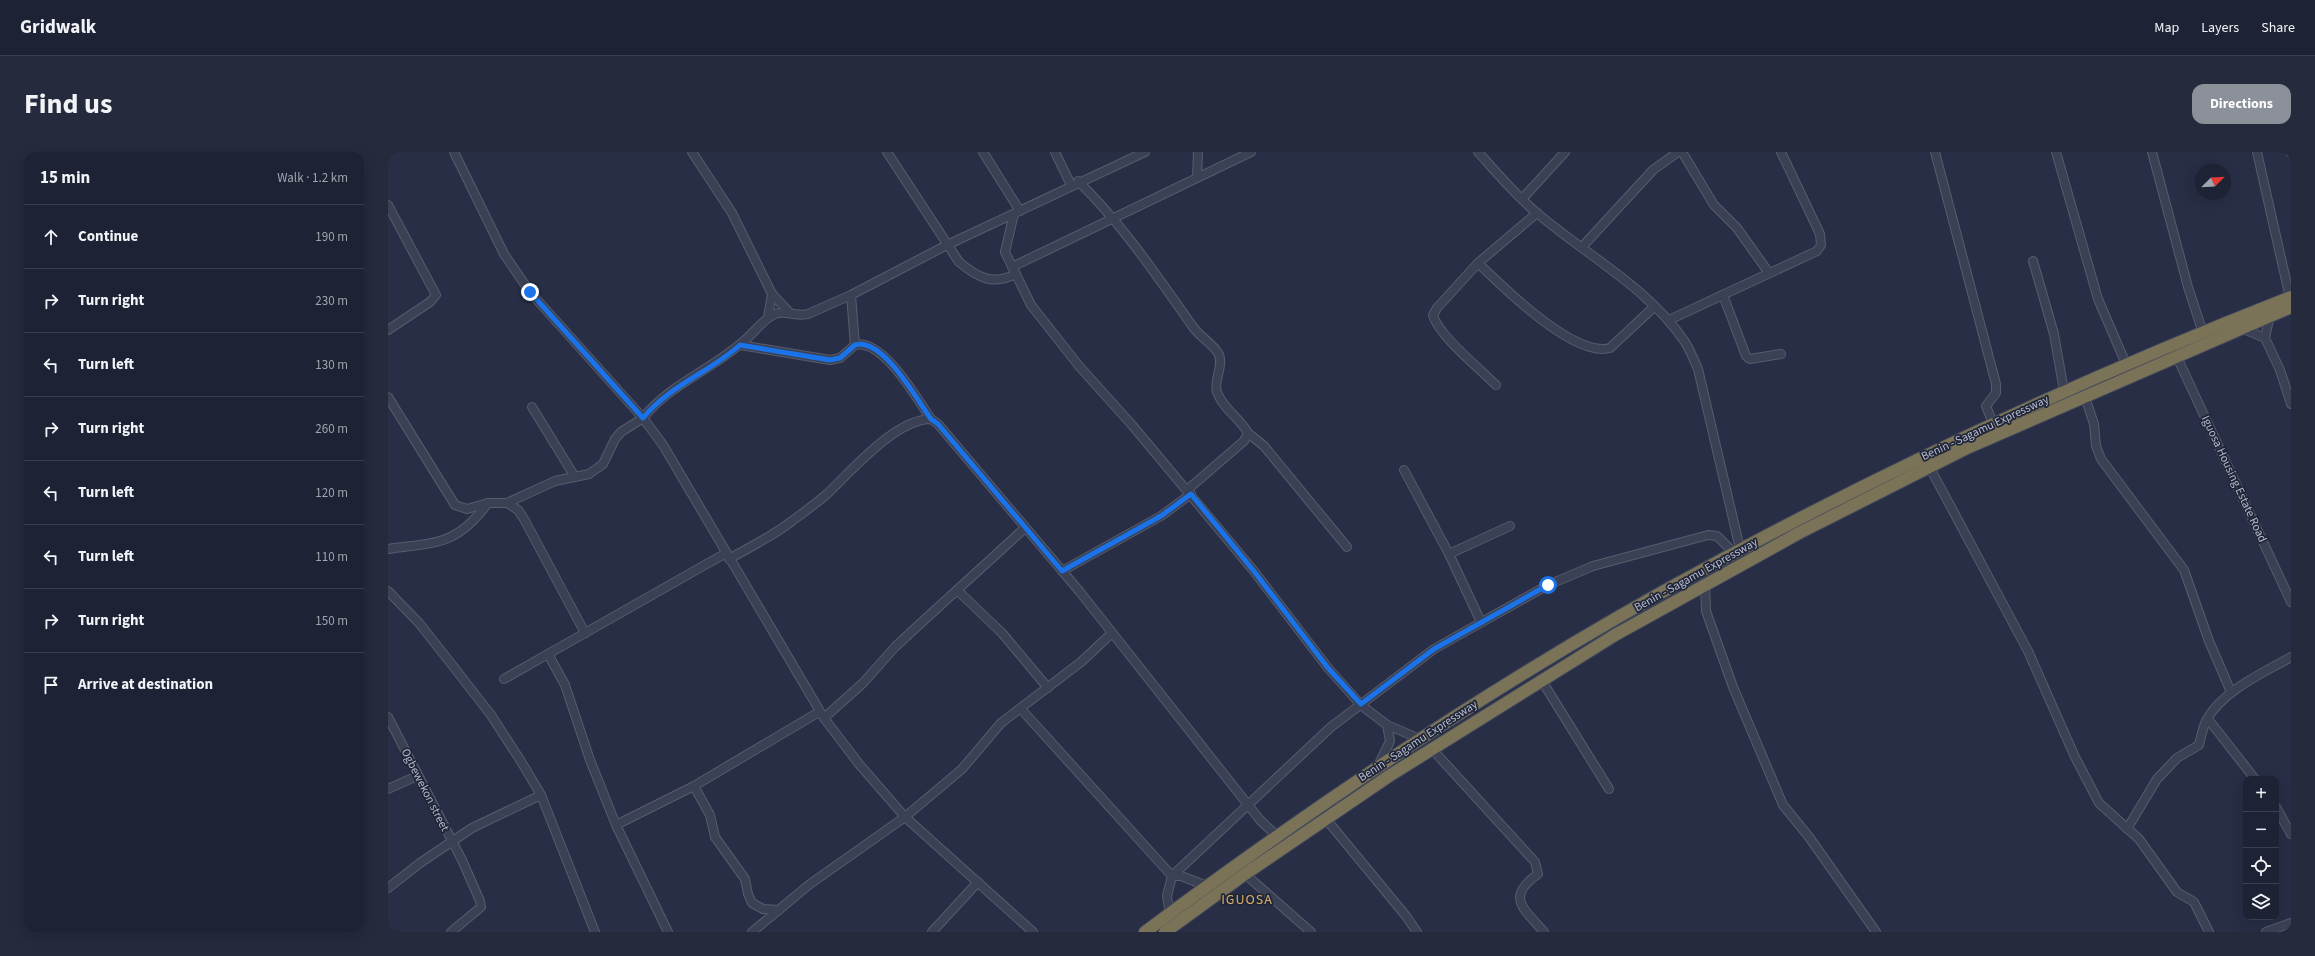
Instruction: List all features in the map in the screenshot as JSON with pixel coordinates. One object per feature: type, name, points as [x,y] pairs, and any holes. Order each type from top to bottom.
[{"type":"highway","name":"Benin - Sagamu Expressway","points":[[1145,932],[1277,836],[1420,739],[1521,675],[1737,552],[1965,443],[1993,423],[2126,364],[2205,337],[2290,301]]},
{"type":"highway","points":[[1165,932],[1245,874],[1388,776],[1616,635],[1705,585],[1853,505],[1930,468],[1965,443],[2085,397],[2176,355],[2205,337],[2241,328],[2270,315],[2290,301]]},
{"type":"street","points":[[454,152],[504,254],[530,292],[643,418],[663,445],[821,715],[859,764],[905,816],[1032,932]]},
{"type":"street","points":[[692,152],[732,214],[772,294],[790,314]]},
{"type":"street","points":[[887,152],[959,262],[975,275],[993,280],[1014,271],[1197,177],[1252,152]]},
{"type":"street","points":[[983,152],[1017,213],[1005,252],[1030,305],[1078,366],[1189,492],[1258,576],[1328,668],[1361,704],[1387,725],[1420,739]]},
{"type":"street","points":[[1055,152],[1075,183],[1114,219],[1176,301],[1194,329],[1217,352],[1220,360],[1216,390],[1220,399],[1248,433],[1264,446],[1347,547]]},
{"type":"street","points":[[508,504],[555,481],[589,474],[603,464],[615,439],[621,432],[643,418],[664,396],[710,368],[740,345],[768,318],[780,313],[801,316],[808,314],[851,295],[946,244],[1017,213],[1075,183],[1145,152]]},
{"type":"street","points":[[1197,177],[1198,152]]},
{"type":"street","points":[[1478,152],[1537,213],[1627,282],[1669,320],[1686,343],[1698,369],[1737,552]]},
{"type":"street","points":[[1522,199],[1565,152]]},
{"type":"street","points":[[1582,247],[1653,170],[1678,152]]},
{"type":"street","points":[[1682,152],[1714,205],[1737,228],[1769,273]]},
{"type":"street","points":[[1669,320],[1817,251],[1821,245],[1820,234],[1781,152]]},
{"type":"street","points":[[1935,152],[1996,384],[1996,393],[1986,406],[1993,423]]},
{"type":"street","points":[[2056,152],[2098,299],[2126,364]]},
{"type":"street","points":[[2152,152],[2188,287],[2205,337]]},
{"type":"street","points":[[2257,152],[2290,301]]},
{"type":"street","points":[[388,205],[436,295],[430,302],[388,330]]},
{"type":"street","points":[[1496,385],[1444,333],[1436,323],[1433,315],[1437,308],[1478,263],[1537,213]]},
{"type":"street","points":[[2033,261],[2054,334],[2064,391]]},
{"type":"street","points":[[1478,263],[1508,292],[1557,331],[1590,346],[1604,349],[1610,348],[1654,307]]},
{"type":"street","points":[[768,318],[772,294]]},
{"type":"street","points":[[851,295],[855,345]]},
{"type":"street","points":[[1723,295],[1746,356],[1750,359],[1781,354]]},
{"type":"street","points":[[2270,315],[2265,338],[2280,370],[2291,404]]},
{"type":"street","points":[[2241,328],[2265,338]]},
{"type":"street","points":[[740,345],[830,360],[840,358],[855,345],[870,346],[888,359],[931,419],[938,424],[1062,571],[1260,820],[1277,836]]},
{"type":"street","name":"Iguosa Housing Estate Road","points":[[2176,355],[2291,602]]},
{"type":"street","points":[[388,397],[454,505],[467,509],[488,503],[508,504],[518,510],[585,633]]},
{"type":"street","points":[[2085,397],[2094,424],[2096,446],[2101,459],[2184,570],[2209,641],[2231,692]]},
{"type":"street","points":[[532,407],[575,477]]},
{"type":"street","points":[[504,679],[585,633],[790,522],[827,494],[868,454],[892,435],[917,422],[931,419]]},
{"type":"street","points":[[1062,571],[1161,516],[1244,441],[1248,433]]},
{"type":"street","points":[[1930,468],[2028,651],[2075,757],[2099,803],[2140,839],[2172,887],[2194,902],[2208,932]]},
{"type":"street","points":[[1404,470],[1449,554],[1481,622]]},
{"type":"street","points":[[388,549],[443,541],[459,534],[474,523],[488,503]]},
{"type":"street","points":[[1449,554],[1510,526]]},
{"type":"street","points":[[616,824],[694,786],[821,715],[863,683],[895,647],[1025,528]]},
{"type":"street","points":[[1170,914],[1167,896],[1172,876],[1331,728],[1434,649],[1548,585],[1593,566],[1708,535],[1717,536],[1737,552],[1746,563]]},
{"type":"street","points":[[1705,585],[1706,611],[1733,687],[1783,805],[1809,837],[1876,932]]},
{"type":"street","points":[[957,590],[1002,634],[1048,688]]},
{"type":"street","points":[[388,591],[419,623],[490,715],[541,795],[595,932]]},
{"type":"street","points":[[752,932],[810,884],[905,816],[962,769],[1001,723],[1081,662],[1112,633]]},
{"type":"street","points":[[548,654],[565,685],[590,760],[616,824],[668,932]]},
{"type":"street","points":[[2127,829],[2157,779],[2177,758],[2199,745],[2208,719],[2231,692],[2239,685],[2248,683],[2291,657]]},
{"type":"street","points":[[1542,681],[1609,789]]},
{"type":"street","points":[[1021,709],[1172,876],[1181,876],[1207,886]]},
{"type":"street","name":"Ogbewekon street","points":[[388,717],[452,842],[481,907],[451,932]]},
{"type":"street","points":[[2208,719],[2253,776]]},
{"type":"street","points":[[1377,768],[1390,741],[1387,725]]},
{"type":"street","points":[[1432,749],[1535,862],[1538,874],[1522,888],[1519,895],[1522,905],[1544,932]]},
{"type":"street","points":[[388,789],[418,776]]},
{"type":"street","points":[[694,786],[710,815],[715,836],[745,879],[748,894],[752,903],[763,909],[779,910]]},
{"type":"street","points":[[388,888],[420,863],[472,828],[541,795]]},
{"type":"street","points":[[2279,812],[2291,834]]},
{"type":"street","points":[[1326,819],[1406,916],[1417,932]]},
{"type":"street","points":[[1245,874],[1311,932]]},
{"type":"street","points":[[932,932],[978,882]]},
{"type":"street","points":[[2266,932],[2291,923]]},
{"type":"district","name":"IGUOSA","points":[[1247,900]]},
{"type":"route","points":[[530,292],[643,418],[654,404],[664,396],[710,368],[740,345],[816,359],[830,360],[840,358],[855,345],[865,344],[870,346],[888,359],[931,419],[938,424],[1062,571],[1161,516],[1191,494],[1253,570],[1328,668],[1361,704],[1434,649],[1548,585]]}]
